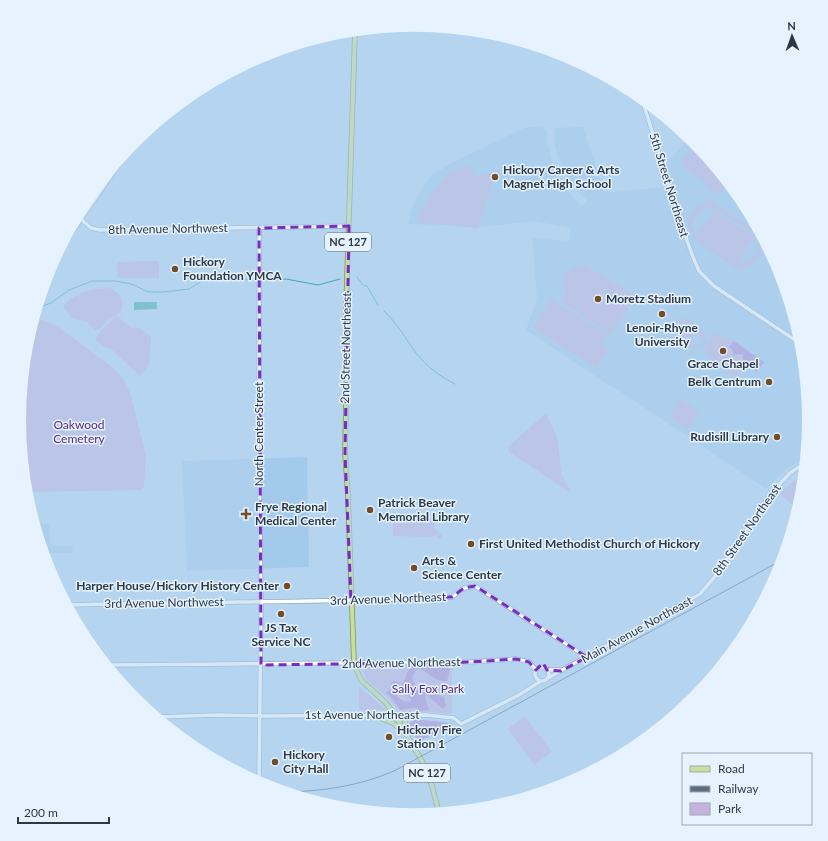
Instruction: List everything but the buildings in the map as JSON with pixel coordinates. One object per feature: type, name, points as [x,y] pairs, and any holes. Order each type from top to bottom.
[{"type":"main road","name":"2nd Street Northeast","points":[[354,664],[348,495],[345,453],[347,353],[346,309],[355,37]]},
{"type":"main road","name":"NC 127","points":[[354,664],[360,680],[385,702],[395,715],[422,762],[429,778],[438,808]]},
{"type":"main road","points":[[373,715],[392,723],[407,736]]},
{"type":"main road","points":[[407,736],[404,722],[408,716],[413,715]]},
{"type":"street","name":"5th Street Northeast","points":[[645,109],[690,252],[699,271],[714,286],[794,339]]},
{"type":"street","name":"8th Avenue Northwest","points":[[82,220],[91,228],[96,230],[349,226]]},
{"type":"street","name":"North Center Street","points":[[259,228],[259,459],[261,602],[259,776]]},
{"type":"street","name":"8th Street Northeast","points":[[709,584],[773,491],[790,473],[799,467]]},
{"type":"street","name":"Main Avenue Northeast","points":[[548,678],[698,596],[709,584]]},
{"type":"street","name":"3rd Avenue Northeast","points":[[261,602],[452,597],[464,588],[475,586],[587,657]]},
{"type":"street","name":"3rd Avenue Northwest","points":[[73,605],[172,602],[261,602]]},
{"type":"street","name":"2nd Avenue Northeast","points":[[114,666],[471,662],[516,659],[529,662],[536,670]]},
{"type":"street","points":[[542,667],[547,670],[549,674],[548,678],[533,685],[536,670],[542,667]]},
{"type":"street","name":"Main Avenue Northeast","points":[[547,670],[561,670]]},
{"type":"street","points":[[534,676],[537,680],[542,681]]},
{"type":"street","name":"1st Avenue Northeast","points":[[164,717],[190,715],[426,715],[454,718],[461,724],[519,695],[533,685]]},
{"type":"highlighted area","points":[[349,226],[345,453],[351,600],[452,597],[464,588],[475,586],[587,657],[561,671],[547,670],[543,663],[536,670],[529,662],[516,659],[471,662],[261,665],[259,228]]},
{"type":"shaded area","name":"Lenoir-Rhyne University","points":[[542,126],[547,131],[547,142],[559,178],[568,192],[582,206],[587,200],[574,188],[558,158],[555,146],[554,128],[583,127],[605,193],[672,186],[665,165],[685,143],[722,184],[737,205],[762,249],[772,272],[789,320],[799,370],[802,420],[800,461],[791,466],[766,489],[526,330],[537,299],[532,237],[569,242],[571,228],[534,221],[473,228],[447,225],[408,224],[412,208],[419,193],[432,175],[448,165],[524,128]]},
{"type":"shaded area","points":[[134,302],[157,302],[157,309],[134,310]]},
{"type":"shaded area","points":[[734,341],[764,362],[757,372],[743,364],[743,354],[733,355],[732,349],[729,347]]},
{"type":"shaded area","name":"Frye Regional Medical Center","points":[[307,457],[309,567],[187,571],[182,461]]},
{"type":"shaded area","points":[[40,524],[49,524],[50,546],[72,546],[73,553],[50,553]]},
{"type":"shaded area","points":[[414,665],[443,665],[450,669],[447,681],[435,679],[420,669],[416,670],[412,678],[414,683],[422,690],[432,689],[438,695],[444,697],[446,706],[443,709],[428,696],[424,695],[429,710],[417,711],[415,708],[400,710],[390,696],[385,693],[392,689],[391,683],[394,681],[400,683],[396,693],[397,697],[404,701],[410,702],[411,699],[401,691],[400,688],[408,671]]},
{"type":"shaded area","points":[[414,719],[452,723],[453,725],[418,742],[409,726],[410,722]]},
{"type":"green space","points":[[691,150],[725,188],[719,195],[680,163]]},
{"type":"green space","points":[[470,165],[476,178],[496,170],[478,228],[417,222],[423,206],[450,172]]},
{"type":"green space","points":[[708,199],[750,227],[762,249],[761,254],[755,262],[745,267],[742,272],[696,241],[689,230],[688,223],[691,214],[697,207],[705,204]],"holes":[[[708,208],[717,210],[753,234],[757,242],[757,252],[751,260],[742,263],[737,262],[695,234],[693,230],[694,218],[700,212]]]},
{"type":"green space","points":[[714,210],[754,237],[737,262],[697,235]]},
{"type":"green space","points":[[159,261],[159,278],[118,278],[117,262]]},
{"type":"green space","name":"Moretz Stadium","points":[[585,265],[636,296],[611,334],[561,302],[567,293],[563,282],[564,277],[570,271]]},
{"type":"green space","points":[[109,288],[121,297],[122,308],[121,312],[107,320],[100,329],[95,330],[86,321],[73,319],[63,306],[74,297],[84,292],[95,289]]},
{"type":"green space","points":[[551,299],[608,334],[602,343],[609,348],[596,368],[533,328]]},
{"type":"green space","points":[[117,316],[131,328],[139,328],[151,337],[149,365],[140,376],[112,350],[96,341],[101,331]]},
{"type":"green space","points":[[679,317],[686,319],[705,332],[706,345],[702,342],[703,339],[696,333],[689,338],[691,342],[705,346],[692,348],[682,341],[677,348],[677,342],[674,345],[670,345],[668,340],[670,336],[674,335],[678,337]]},
{"type":"green space","name":"Oakwood Cemetery","points":[[39,319],[49,322],[61,329],[113,368],[124,380],[130,392],[146,456],[144,486],[142,490],[32,492],[29,471],[26,420],[29,370]]},
{"type":"green space","points":[[715,332],[721,336],[721,338],[729,338],[734,341],[729,347],[744,354],[743,367],[736,378],[710,360],[712,357],[703,351]]},
{"type":"green space","points":[[680,399],[699,411],[688,429],[669,417]]},
{"type":"green space","points":[[546,413],[557,437],[562,476],[570,491],[569,492],[508,451],[508,447]]},
{"type":"green space","points":[[798,478],[793,505],[780,495],[782,491]]},
{"type":"green space","points":[[435,517],[435,529],[442,535],[442,537],[438,539],[436,535],[432,537],[393,536],[393,521],[396,518]]},
{"type":"green space","name":"Sally Fox Park","points":[[452,665],[452,713],[449,714],[434,712],[400,712],[387,697],[366,679],[363,671],[367,667]]},
{"type":"green space","points":[[359,688],[372,697],[386,710],[359,710]]},
{"type":"green space","points":[[525,716],[552,752],[534,765],[508,729]]},
{"type":"waterway","points":[[357,277],[363,285],[367,286],[378,305]]},
{"type":"waterway","points":[[213,281],[223,279],[255,280]]},
{"type":"waterway","points":[[263,280],[286,279],[318,285],[340,279]]},
{"type":"waterway","points":[[44,306],[51,303],[69,290],[92,281],[116,281],[131,284],[149,292],[189,289],[202,281],[207,281]]},
{"type":"waterway","points":[[384,311],[424,362],[439,375],[455,384]]},
{"type":"railway","points":[[300,791],[342,787],[369,780],[396,770],[774,565]]},
{"type":"place","name":"Hickory Career & Arts Magnet High School","points":[[495,177]]},
{"type":"place","name":"Hickory Foundation YMCA","points":[[175,269]]},
{"type":"place","name":"Moretz Stadium","points":[[598,299]]},
{"type":"place","name":"Lenoir-Rhyne University","points":[[662,314]]},
{"type":"place","name":"Grace Chapel","points":[[723,351]]},
{"type":"place","name":"Belk Centrum","points":[[769,382]]},
{"type":"place","name":"Rudisill Library","points":[[777,437]]},
{"type":"place","name":"Patrick Beaver Memorial Library","points":[[370,510]]},
{"type":"place","name":"Frye Regional Medical Center","points":[[246,514]]},
{"type":"place","name":"First United Methodist Church of Hickory","points":[[471,544]]},
{"type":"place","name":"Arts & Science Center","points":[[414,568]]},
{"type":"place","name":"Harper House/Hickory History Center","points":[[287,586]]},
{"type":"place","name":"JS Tax Service NC","points":[[281,614]]},
{"type":"place","name":"Hickory Fire Station 1","points":[[389,737]]},
{"type":"place","name":"Hickory City Hall","points":[[275,762]]}]
